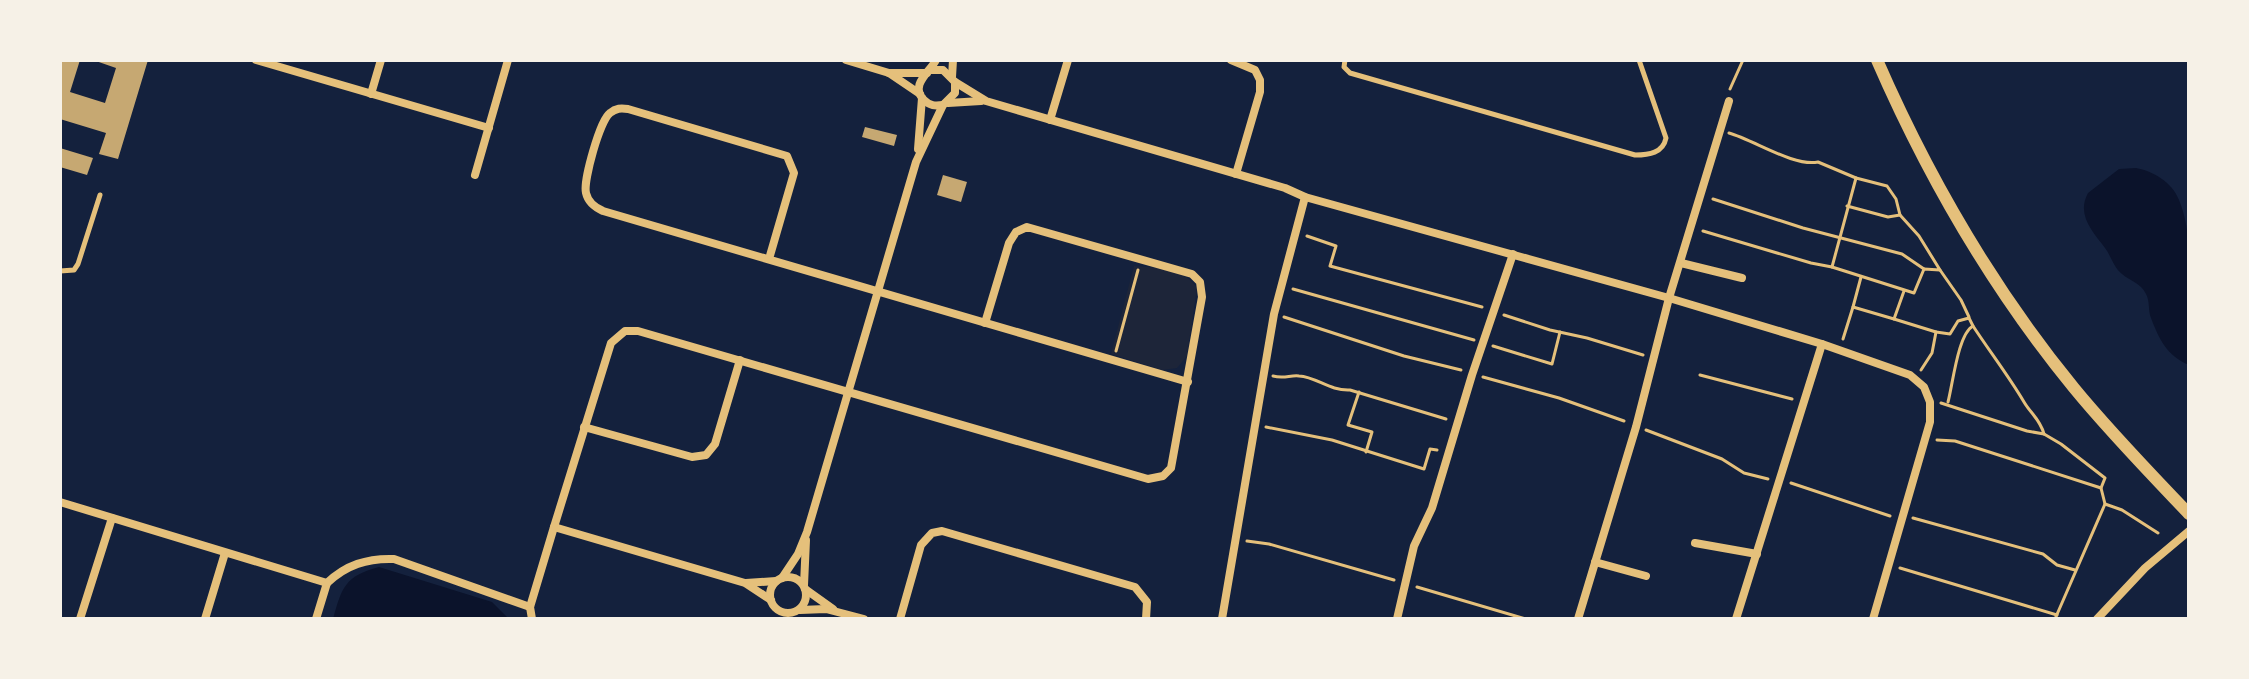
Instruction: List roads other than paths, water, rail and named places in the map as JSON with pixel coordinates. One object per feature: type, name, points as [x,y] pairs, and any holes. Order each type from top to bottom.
[{"type":"main road","points":[[1877,60],[1939,186],[2020,317],[2100,419],[2189,514]]},
{"type":"street","points":[[256,60],[489,128]]},
{"type":"street","points":[[371,94],[381,60]]},
{"type":"street","points":[[475,175],[508,60]]},
{"type":"street","points":[[846,60],[889,73],[943,70],[986,101],[1285,188],[1305,197],[1669,298],[1841,350],[1910,375],[1924,387],[1930,402],[1930,422],[1873,619]]},
{"type":"street","points":[[774,619],[770,593],[798,554],[807,532],[916,162],[922,126],[920,82],[936,60]]},
{"type":"street","points":[[916,162],[945,104],[955,93],[953,60]]},
{"type":"street","points":[[1050,120],[1068,60]]},
{"type":"street","points":[[1231,60],[1255,70],[1261,86],[1236,174]]},
{"type":"street","points":[[889,73],[928,103],[986,101]]},
{"type":"street","points":[[1578,619],[1636,427],[1669,298],[1729,101]]},
{"type":"street","points":[[769,259],[794,173],[794,166],[787,156],[628,109],[609,114],[602,125],[585,183],[586,196],[593,206],[769,259],[985,323],[1188,382]]},
{"type":"street","points":[[1222,619],[1274,314],[1305,197]]},
{"type":"street","points":[[532,619],[530,607],[607,350],[614,338],[625,331],[638,331],[1148,479],[1163,476],[1174,463],[1202,287],[1196,278],[1187,272],[1033,227],[1021,229],[1009,243],[985,323]]},
{"type":"street","points":[[1397,619],[1414,546],[1432,508],[1482,343],[1513,254]]},
{"type":"street","points":[[1681,263],[1742,278]]},
{"type":"street","points":[[1736,619],[1822,344]]},
{"type":"street","points":[[584,427],[692,457],[706,455],[715,444],[740,360]]},
{"type":"street","points":[[60,502],[327,583]]},
{"type":"street","points":[[80,619],[112,518]]},
{"type":"street","points":[[554,527],[745,583],[783,613],[837,611]]},
{"type":"street","points":[[900,619],[921,545],[927,536],[942,531],[1135,587],[1147,602],[1146,619]]},
{"type":"street","points":[[2097,619],[2145,568],[2189,531]]},
{"type":"street","points":[[795,614],[805,599],[807,532]]},
{"type":"street","points":[[1695,543],[1757,554]]},
{"type":"street","points":[[205,619],[225,553]]},
{"type":"street","points":[[316,619],[327,583],[355,564],[381,558],[394,559],[530,607]]},
{"type":"street","points":[[1595,562],[1646,576]]},
{"type":"street","points":[[745,583],[796,579],[837,611],[864,619]]},
{"type":"lane","points":[[1345,60],[1344,67],[1350,73],[1635,155],[1647,155],[1665,146],[1666,138],[1639,60]]},
{"type":"lane","points":[[60,271],[74,270],[78,264],[100,195]]}]
